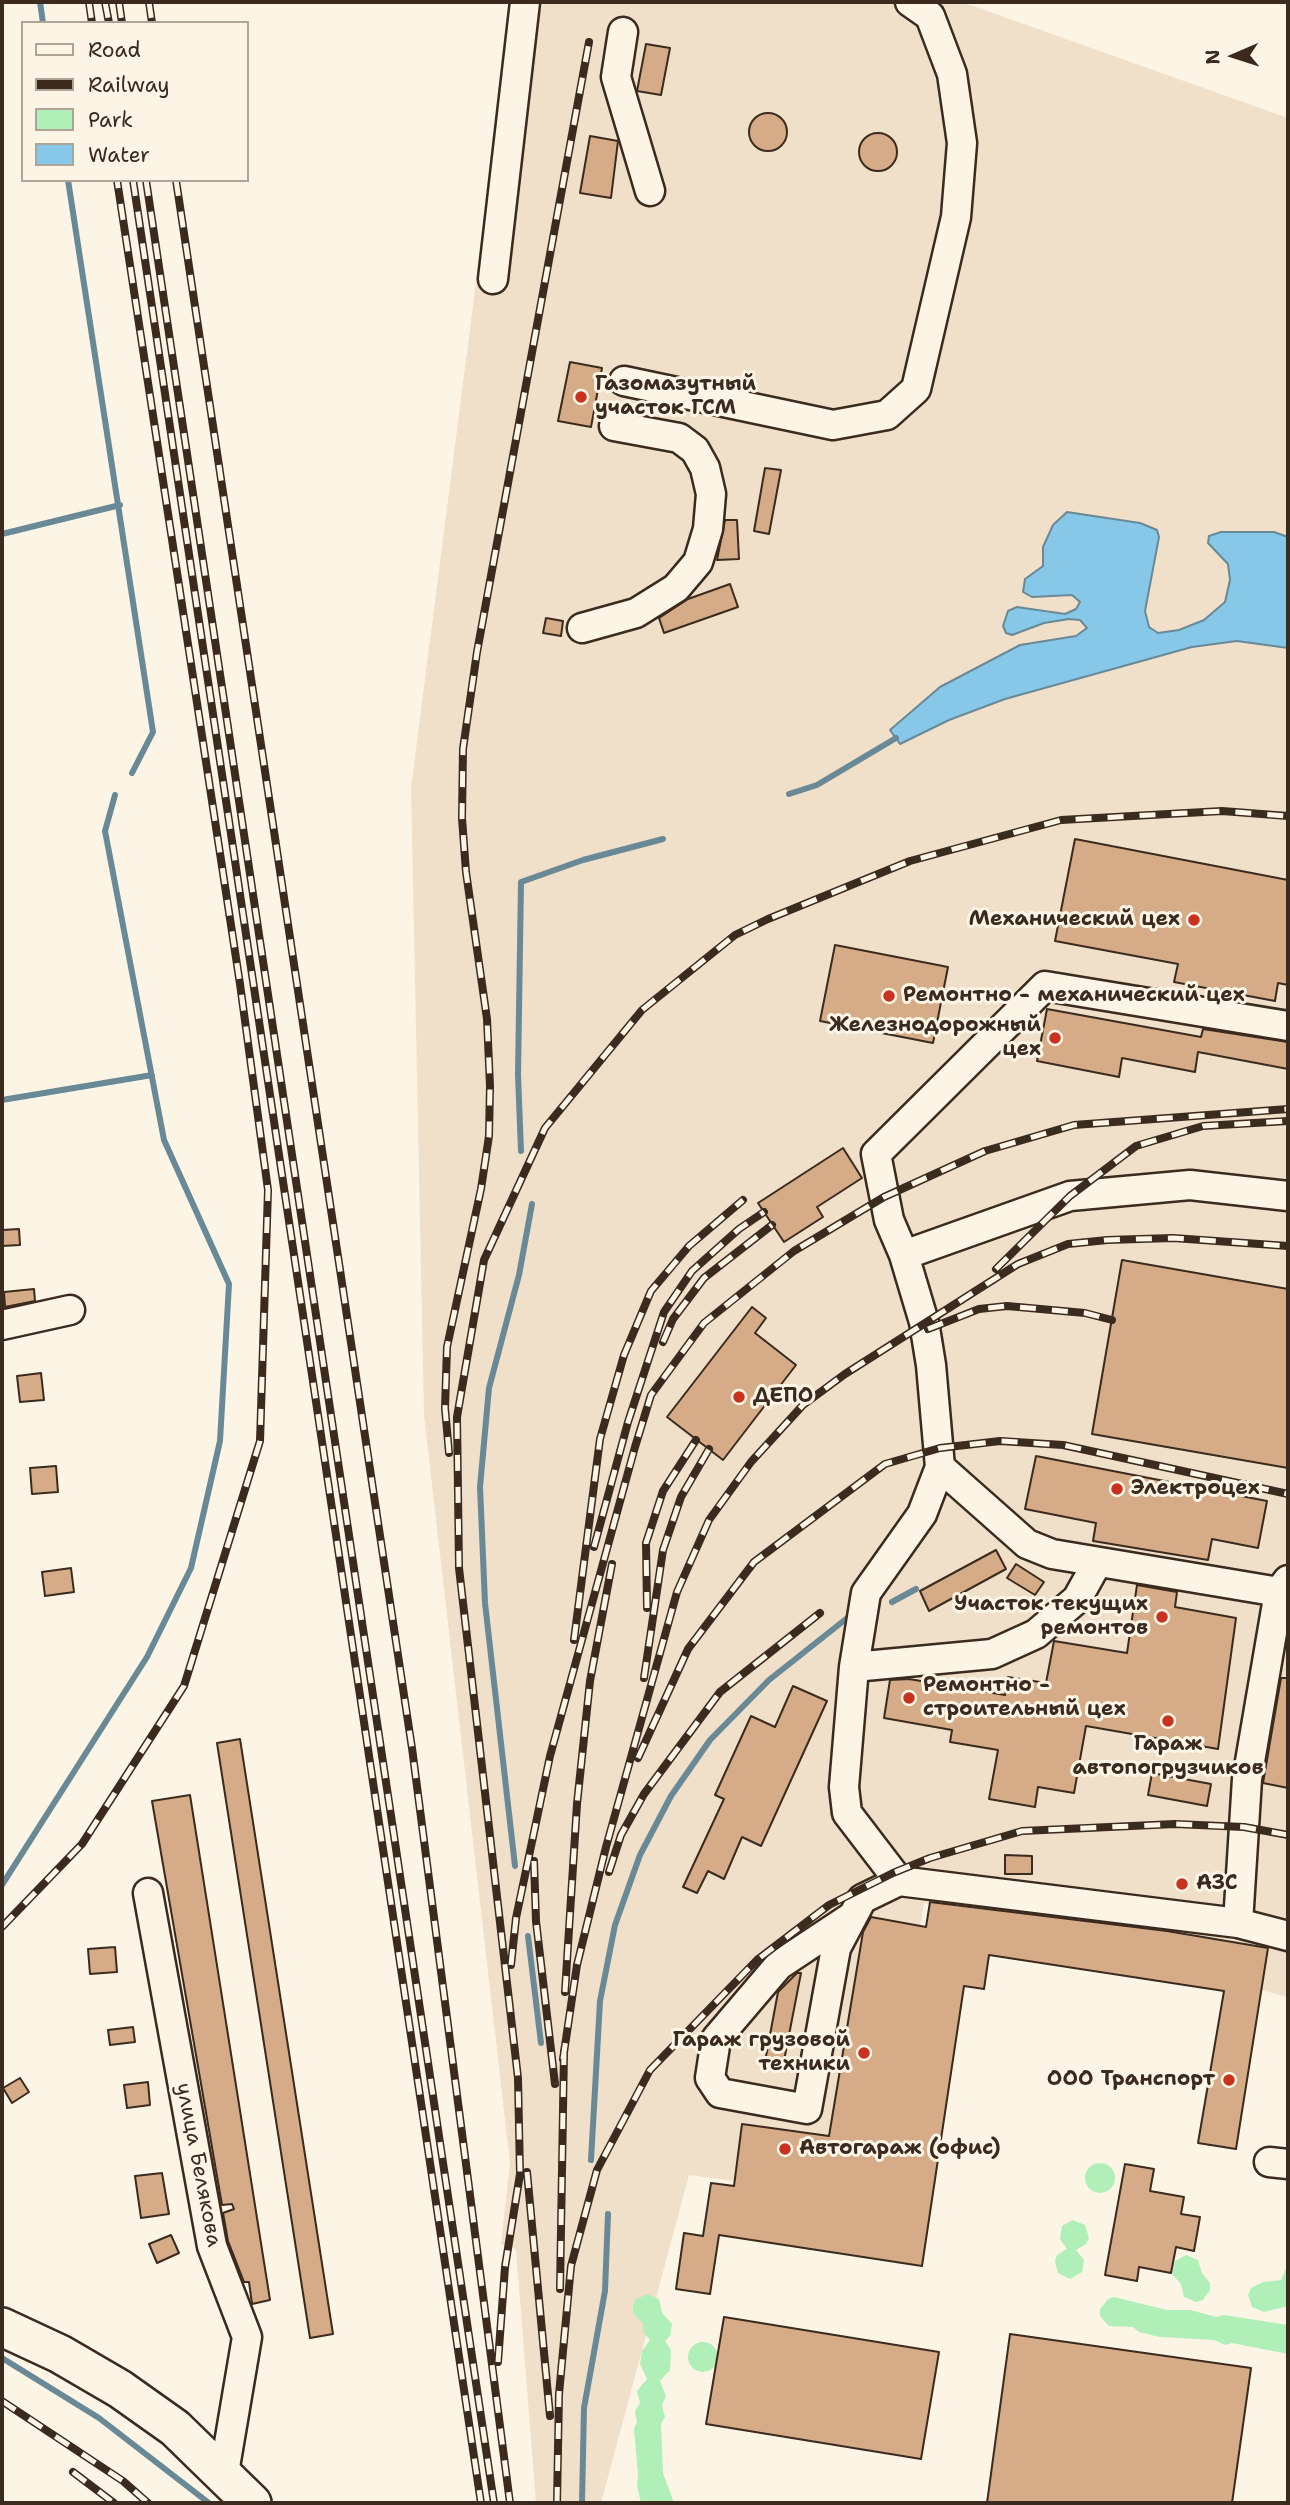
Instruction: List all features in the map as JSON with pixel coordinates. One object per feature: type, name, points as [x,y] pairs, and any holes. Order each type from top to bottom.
[{"type":"main road","points":[[2,2327],[60,2354],[120,2389],[175,2428],[252,2503]]},
{"type":"street","points":[[493,279],[524,2]]},
{"type":"street","points":[[624,381],[833,425],[887,415],[916,389],[956,217],[962,143],[952,74],[930,16],[910,2]]},
{"type":"street","points":[[623,32],[616,77],[650,191]]},
{"type":"street","points":[[582,628],[636,613],[676,588],[698,562],[708,529],[711,494],[705,468],[695,450],[678,438],[614,426]]},
{"type":"street","points":[[899,1881],[847,1813],[844,1787],[854,1668],[866,1593],[922,1514],[940,1467],[931,1365],[924,1322],[904,1255],[890,1220],[876,1154],[1045,986],[1288,1026]]},
{"type":"street","points":[[904,1255],[1070,1196],[1190,1185],[1288,1196]]},
{"type":"street","points":[[2,1325],[70,1310]]},
{"type":"street","points":[[940,1467],[1027,1544],[1052,1554],[1097,1563],[1283,1586],[1247,1779],[1238,1923]]},
{"type":"street","points":[[854,1668],[992,1654],[1036,1634],[1077,1599],[1097,1563]]},
{"type":"street","points":[[853,1916],[779,1965],[716,2039],[710,2078],[720,2093],[807,2109],[836,1948],[853,1916],[862,1899],[899,1881],[1238,1923],[1288,1936]]},
{"type":"street","name":"улица Белякова","points":[[148,1893],[212,2246],[247,2337],[223,2473]]},
{"type":"shaded area","points":[[512,2],[962,2],[1288,118],[1288,1997],[924,1903],[879,2200],[689,2175],[601,2503],[536,2503],[516,2249],[501,2244],[510,2163],[424,1415],[411,788]]},
{"type":"green space","points":[[1100,2163],[1106,2164],[1114,2172],[1114,2184],[1106,2192],[1100,2193],[1094,2192],[1086,2184],[1085,2178],[1086,2172],[1094,2164]]},
{"type":"green space","points":[[1073,2220],[1085,2225],[1089,2238],[1086,2244],[1076,2250],[1084,2260],[1082,2272],[1070,2279],[1058,2273],[1055,2261],[1057,2255],[1067,2249],[1060,2239],[1062,2226]]},
{"type":"green space","points":[[1186,2255],[1198,2260],[1202,2273],[1210,2283],[1210,2290],[1203,2300],[1196,2302],[1184,2297],[1181,2284],[1172,2274],[1175,2261]]},
{"type":"green space","points":[[1288,2264],[1288,2306],[1264,2312],[1252,2307],[1248,2295],[1251,2288],[1263,2282],[1281,2280]]},
{"type":"green space","points":[[647,2294],[659,2299],[662,2313],[672,2324],[670,2336],[665,2341],[671,2350],[670,2370],[660,2381],[666,2396],[662,2405],[665,2417],[661,2424],[663,2473],[674,2503],[641,2503],[637,2486],[635,2411],[640,2403],[637,2391],[647,2379],[640,2364],[642,2351],[650,2340],[643,2332],[643,2323],[633,2313],[633,2306],[635,2300]]},
{"type":"green space","points":[[1114,2297],[1167,2310],[1190,2310],[1217,2317],[1224,2315],[1288,2325],[1288,2354],[1232,2343],[1225,2345],[1214,2340],[1160,2337],[1139,2332],[1133,2327],[1109,2326],[1100,2316],[1100,2309],[1108,2299]]},
{"type":"green space","points":[[703,2342],[709,2343],[717,2351],[717,2363],[709,2371],[703,2372],[697,2371],[689,2363],[688,2357],[689,2351],[697,2343]]},
{"type":"water","points":[[1067,512],[1140,523],[1157,530],[1159,537],[1145,611],[1149,627],[1158,633],[1179,630],[1204,620],[1225,602],[1230,580],[1228,564],[1208,543],[1209,536],[1221,532],[1274,532],[1288,537],[1288,648],[1237,641],[1192,647],[1005,699],[949,720],[900,744],[890,730],[940,687],[1020,645],[1076,636],[1087,628],[1080,620],[1069,619],[1044,623],[1012,635],[1006,633],[1003,626],[1008,611],[1017,607],[1065,614],[1076,609],[1080,602],[1072,595],[1032,597],[1023,592],[1025,579],[1043,566],[1043,547],[1053,525]]},
{"type":"building","points":[[646,44],[670,48],[661,95],[637,91]]},
{"type":"building","points":[[768,113],[782,118],[787,132],[782,146],[768,151],[754,146],[749,132],[754,118]]},
{"type":"building","points":[[878,133],[892,138],[897,152],[892,166],[878,171],[864,166],[859,152],[864,138]]},
{"type":"building","points":[[590,136],[618,141],[611,198],[580,193]]},
{"type":"building","points":[[570,362],[602,368],[591,427],[558,421]]},
{"type":"building","points":[[765,468],[781,470],[769,534],[754,531]]},
{"type":"building","points":[[725,520],[737,520],[739,559],[717,560]]},
{"type":"building","points":[[730,584],[738,607],[664,633],[659,618],[688,599]]},
{"type":"building","points":[[546,618],[563,621],[561,636],[543,633]]},
{"type":"building","name":"Механический цех","points":[[1075,839],[1288,880],[1288,985],[1278,983],[1275,1001],[1174,982],[1178,964],[1055,941]]},
{"type":"building","points":[[835,945],[948,967],[933,1043],[820,1021]]},
{"type":"building","points":[[1047,1009],[1201,1037],[1203,1029],[1288,1042],[1288,1069],[1198,1052],[1195,1072],[1122,1058],[1119,1077],[1037,1061]]},
{"type":"building","points":[[843,1148],[862,1178],[817,1207],[823,1217],[784,1242],[758,1203]]},
{"type":"building","points":[[19,1229],[20,1245],[2,1246],[2,1230]]},
{"type":"building","points":[[1122,1260],[1288,1289],[1288,1468],[1092,1434]]},
{"type":"building","points":[[34,1289],[35,1301],[5,1307],[4,1292]]},
{"type":"building","name":"ДЕПО","points":[[752,1307],[766,1318],[755,1333],[796,1365],[723,1460],[667,1417]]},
{"type":"building","points":[[41,1373],[44,1400],[20,1402],[17,1376]]},
{"type":"building","points":[[1036,1456],[1267,1501],[1258,1548],[1212,1539],[1208,1560],[1093,1541],[1096,1523],[1025,1509]]},
{"type":"building","points":[[56,1466],[58,1492],[32,1494],[30,1468]]},
{"type":"building","points":[[996,1550],[1006,1569],[929,1611],[920,1591]]},
{"type":"building","points":[[1016,1564],[1044,1582],[1035,1595],[1007,1578]]},
{"type":"building","points":[[71,1568],[74,1592],[45,1596],[42,1572]]},
{"type":"building","points":[[1137,1585],[1177,1592],[1175,1607],[1236,1618],[1218,1749],[1086,1726],[1074,1793],[1038,1787],[1035,1807],[989,1799],[998,1750],[950,1742],[952,1730],[884,1718],[890,1680],[909,1679],[1005,1695],[1008,1677],[1046,1683],[1054,1641],[1127,1653]]},
{"type":"building","points":[[1281,1678],[1288,1678],[1288,1788],[1263,1783]]},
{"type":"building","points":[[793,1686],[827,1701],[761,1846],[742,1837],[724,1879],[708,1871],[697,1893],[683,1887],[724,1799],[715,1795],[751,1716],[775,1727]]},
{"type":"building","points":[[240,1739],[333,2334],[310,2338],[217,1743]]},
{"type":"building","points":[[1152,1773],[1211,1784],[1207,1806],[1148,1795]]},
{"type":"building","points":[[190,1795],[270,2300],[252,2304],[249,2282],[244,2282],[228,2241],[223,2213],[234,2209],[232,2204],[222,2205],[152,1801]]},
{"type":"building","points":[[1005,1855],[1032,1856],[1032,1874],[1005,1874]]},
{"type":"building","points":[[930,1902],[1167,1931],[1268,1948],[1236,2149],[1198,2143],[1224,1991],[989,1955],[984,1989],[964,1986],[922,2266],[719,2235],[710,2294],[676,2289],[684,2233],[703,2236],[711,2183],[734,2186],[742,2124],[829,2136],[863,1932],[871,1917],[926,1927]]},
{"type":"building","points":[[115,1947],[117,1972],[90,1974],[88,1949]]},
{"type":"building","points":[[797,1973],[801,1973],[782,2071],[764,2067],[778,1992]]},
{"type":"building","points":[[133,2027],[135,2042],[110,2045],[108,2030]]},
{"type":"building","points":[[20,2078],[29,2092],[12,2103],[3,2088]]},
{"type":"building","points":[[148,2082],[150,2105],[127,2108],[124,2085]]},
{"type":"building","points":[[1125,2164],[1154,2169],[1150,2191],[1184,2197],[1181,2214],[1200,2217],[1194,2251],[1176,2247],[1171,2273],[1139,2267],[1137,2281],[1105,2275]]},
{"type":"building","points":[[162,2173],[169,2214],[141,2218],[135,2176]]},
{"type":"building","points":[[171,2235],[179,2253],[157,2263],[149,2244]]},
{"type":"building","points":[[724,2317],[939,2352],[921,2459],[706,2424]]},
{"type":"building","points":[[1010,2334],[1251,2368],[1232,2503],[987,2503]]},
{"type":"waterway","points":[[40,2],[43,21]]},
{"type":"waterway","points":[[68,182],[153,732],[132,773]]},
{"type":"waterway","points":[[2,534],[120,505]]},
{"type":"waterway","points":[[789,794],[817,785],[896,738]]},
{"type":"waterway","points":[[2,1885],[147,1657],[191,1568],[220,1441],[229,1284],[164,1140],[105,831],[115,795]]},
{"type":"waterway","points":[[521,1151],[518,1075],[521,882],[583,860],[663,839]]},
{"type":"waterway","points":[[2,1100],[152,1075]]},
{"type":"waterway","points":[[515,1866],[485,1603],[480,1487],[489,1388],[519,1275],[532,1204]]},
{"type":"waterway","points":[[892,1602],[916,1589]]},
{"type":"waterway","points":[[591,2160],[600,2001],[615,1925],[640,1855],[671,1796],[710,1740],[769,1680],[851,1615]]},
{"type":"waterway","points":[[528,1936],[541,2043]]},
{"type":"waterway","points":[[582,2503],[584,2408],[605,2291],[608,2214]]},
{"type":"waterway","points":[[2,2358],[99,2418],[209,2503]]},
{"type":"railway","points":[[89,2],[92,21]]},
{"type":"railway","points":[[105,2],[109,21]]},
{"type":"railway","points":[[119,2],[122,21]]},
{"type":"railway","points":[[149,2],[152,21]]},
{"type":"railway","points":[[449,1453],[445,1408],[447,1347],[481,1189],[489,1136],[490,1086],[487,1019],[466,872],[462,818],[463,749],[477,652],[589,42]]},
{"type":"railway","points":[[2,1927],[82,1844],[184,1686],[260,1441],[268,1190],[240,984],[117,182]]},
{"type":"railway","points":[[133,182],[481,2503]]},
{"type":"railway","points":[[146,182],[494,2503]]},
{"type":"railway","points":[[176,182],[412,1748],[510,2503]]},
{"type":"railway","points":[[498,2362],[505,2267],[520,2174],[518,2078],[459,1568],[457,1417],[484,1260],[545,1128],[642,1010],[735,935],[768,919],[910,861],[1061,820],[1222,811],[1288,816]]},
{"type":"railway","points":[[511,1965],[516,1918],[550,1756],[635,1447],[651,1395],[704,1323],[794,1251],[884,1197],[985,1151],[1074,1125],[1288,1109]]},
{"type":"railway","points":[[996,1269],[1070,1196],[1136,1146],[1203,1126],[1288,1121]]},
{"type":"railway","points":[[574,1640],[600,1439],[624,1355],[651,1291],[689,1246],[743,1200]]},
{"type":"railway","points":[[594,1547],[628,1422],[664,1312],[692,1271],[739,1229],[764,1212]]},
{"type":"railway","points":[[663,1342],[673,1319],[704,1278],[772,1225]]},
{"type":"railway","points":[[563,2059],[577,1965],[606,1847],[677,1592],[709,1520],[751,1462],[803,1405],[845,1374],[1018,1264],[1068,1244],[1107,1240],[1173,1238],[1288,1246]]},
{"type":"railway","points":[[928,1329],[979,1309],[1007,1306],[1085,1313],[1112,1320]]},
{"type":"railway","points":[[647,1608],[646,1543],[663,1491],[696,1440]]},
{"type":"railway","points":[[638,1758],[688,1649],[754,1562],[885,1464],[940,1448],[1000,1441],[1063,1445],[1288,1494]]},
{"type":"railway","points":[[644,1678],[663,1550],[681,1497],[709,1449]]},
{"type":"railway","points":[[565,1992],[577,1804],[590,1681],[612,1564]]},
{"type":"railway","points":[[609,1872],[621,1835],[644,1794],[720,1692],[820,1613]]},
{"type":"railway","points":[[557,2503],[559,2394],[571,2266],[597,2170],[650,2070],[757,1960],[829,1905],[893,1873],[930,1858],[1022,1831],[1175,1824],[1244,1827],[1288,1835]]},
{"type":"railway","points":[[534,1861],[536,1921],[555,2084]]},
{"type":"railway","points":[[560,2289],[564,2051]]},
{"type":"railway","points":[[527,2172],[550,2416]]},
{"type":"railway","points":[[2,2401],[123,2481],[148,2503]]},
{"type":"railway","points":[[73,2472],[114,2503]]},
{"type":"place","name":"Газомазутный участок ГСМ","points":[[581,397]]},
{"type":"place","name":"Механический цех","points":[[1194,920]]},
{"type":"place","name":"Ремонтно - механический цех","points":[[889,996]]},
{"type":"place","name":"Железнодорожный цех","points":[[1055,1038]]},
{"type":"place","name":"ДЕПО","points":[[739,1397]]},
{"type":"place","name":"Электроцех","points":[[1117,1489]]},
{"type":"place","name":"Участок текущих ремонтов","points":[[1162,1617]]},
{"type":"place","name":"Ремонтно - строительный цех","points":[[909,1698]]},
{"type":"place","name":"Гараж автопогрузчиков","points":[[1168,1721]]},
{"type":"place","name":"АЗС","points":[[1182,1884]]},
{"type":"place","name":"Гараж грузовой техники","points":[[864,2053]]},
{"type":"place","name":"ООО Транспорт","points":[[1229,2080]]},
{"type":"place","name":"Автогараж (офис)","points":[[785,2149]]}]
